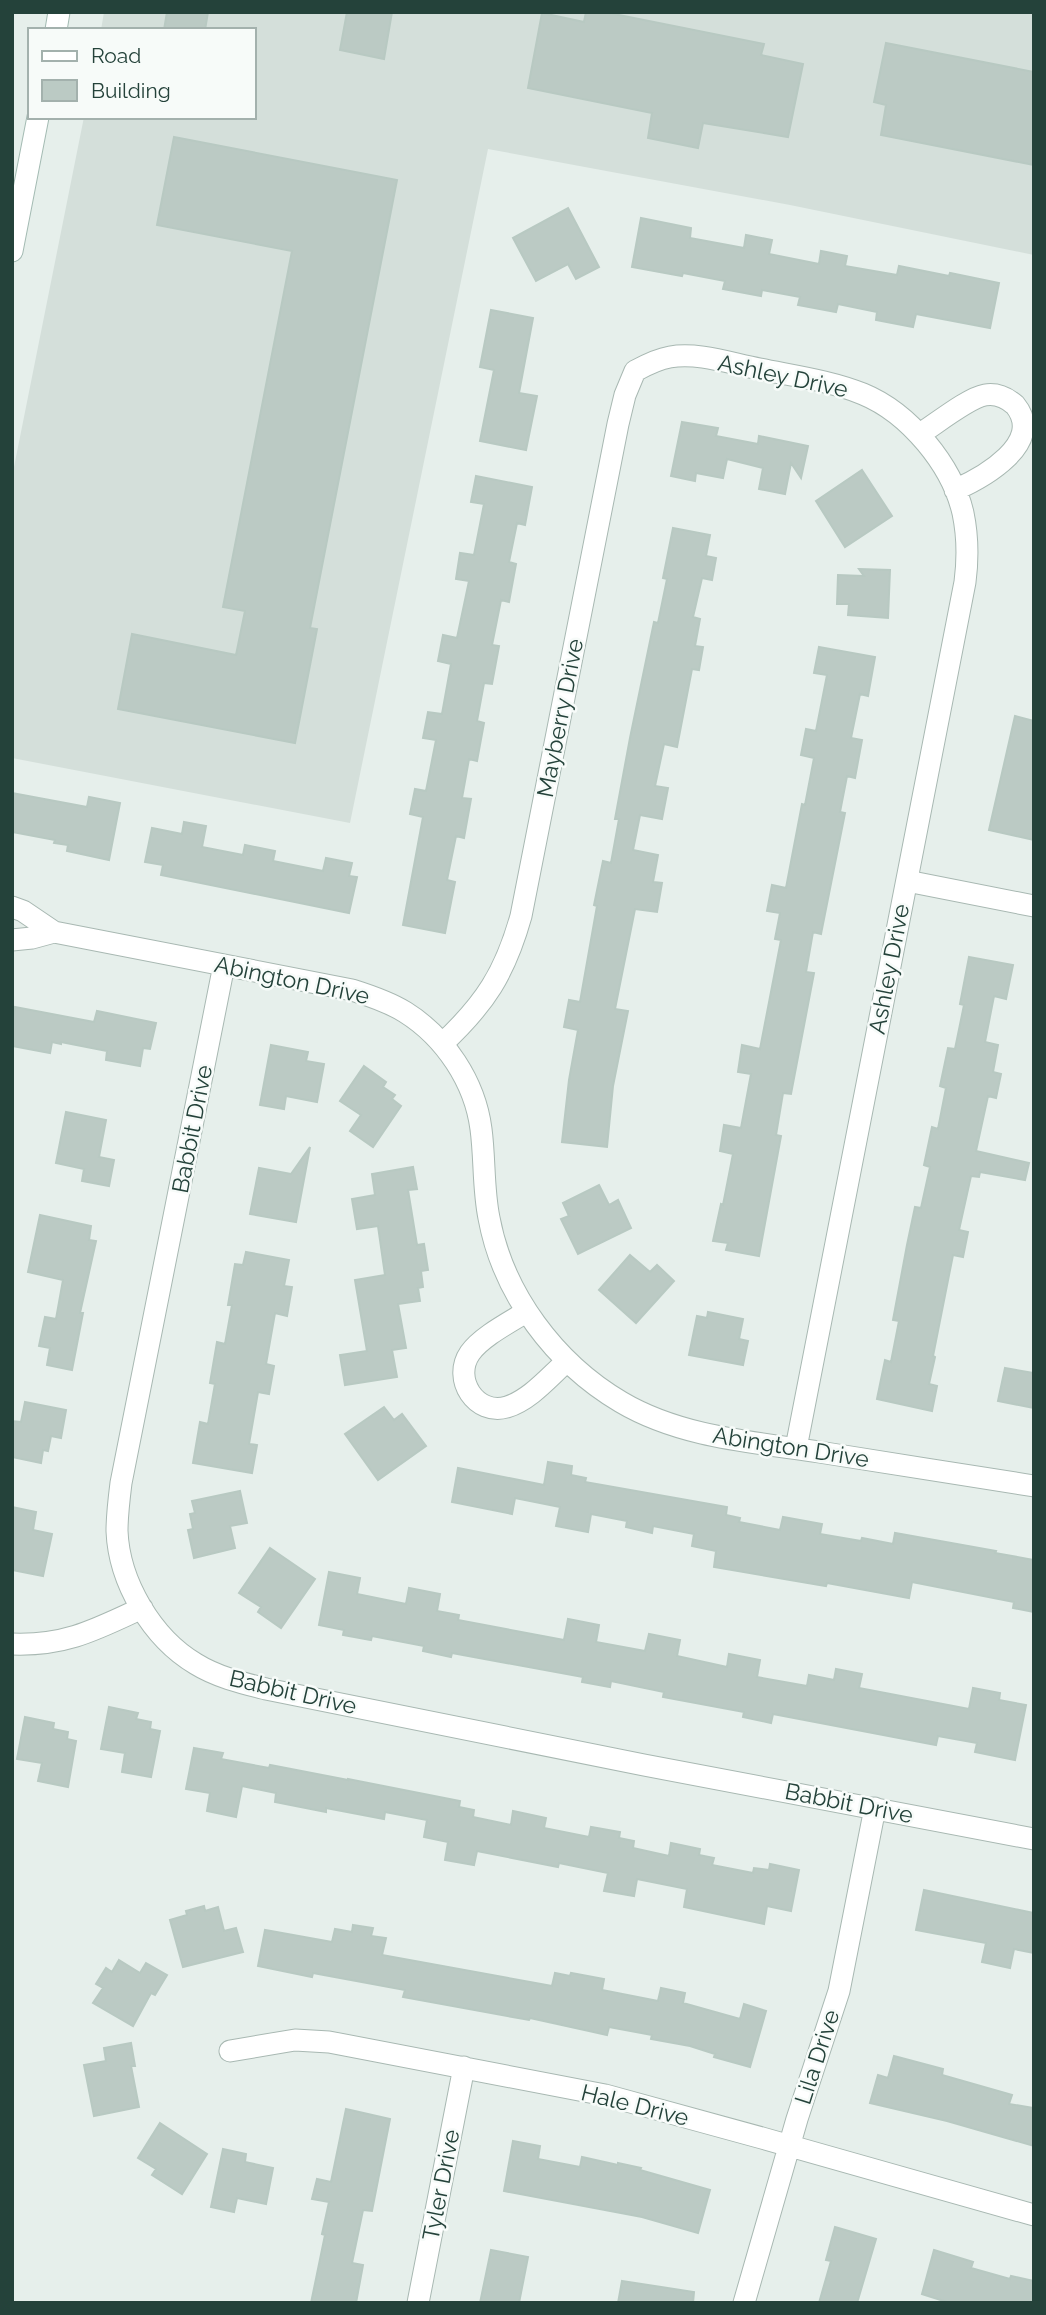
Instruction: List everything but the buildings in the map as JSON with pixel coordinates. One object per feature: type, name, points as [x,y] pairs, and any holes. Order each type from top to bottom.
[{"type":"street","points":[[12,251],[38,119]]},
{"type":"street","name":"Ashley Drive","points":[[635,370],[670,357],[686,356],[824,382],[866,395],[885,405],[920,434],[955,490],[967,537],[965,582],[796,1448]]},
{"type":"street","name":"Mayberry Drive","points":[[442,1044],[476,1011],[489,992],[510,952],[522,916],[618,424],[635,370]]},
{"type":"street","points":[[920,434],[985,395],[1005,397],[1019,410],[1025,427],[1020,447],[1011,458],[955,490]]},
{"type":"street","points":[[907,881],[1034,906]]},
{"type":"street","name":"Abington Drive","points":[[12,907],[23,911],[54,932]]},
{"type":"street","name":"Abington Drive","points":[[12,940],[54,932],[352,989],[406,1012],[442,1044],[458,1065],[474,1100],[481,1126],[484,1189],[489,1220],[514,1290],[526,1312],[567,1361],[589,1381],[652,1418],[709,1435],[1034,1486]]},
{"type":"street","name":"Babbit Drive","points":[[224,965],[121,1483],[117,1533],[121,1557],[153,1629],[180,1654],[218,1675],[240,1682],[630,1762],[1034,1839]]},
{"type":"street","points":[[526,1312],[476,1345],[469,1354],[464,1374],[471,1394],[488,1408],[509,1407],[528,1395],[567,1361]]},
{"type":"street","points":[[12,1644],[48,1643],[78,1637],[142,1608]]},
{"type":"street","name":"Lila Drive","points":[[744,2303],[839,1991],[875,1808]]},
{"type":"street","name":"Hale Drive","points":[[230,2052],[295,2040],[343,2045],[605,2095],[1034,2215]]},
{"type":"street","name":"Tyler Drive","points":[[418,2303],[464,2067]]},
{"type":"shaded area","points":[[104,12],[1034,12],[1034,255],[790,205],[488,149],[350,823],[12,758],[12,477],[84,119],[256,119],[256,28],[101,28]]}]
